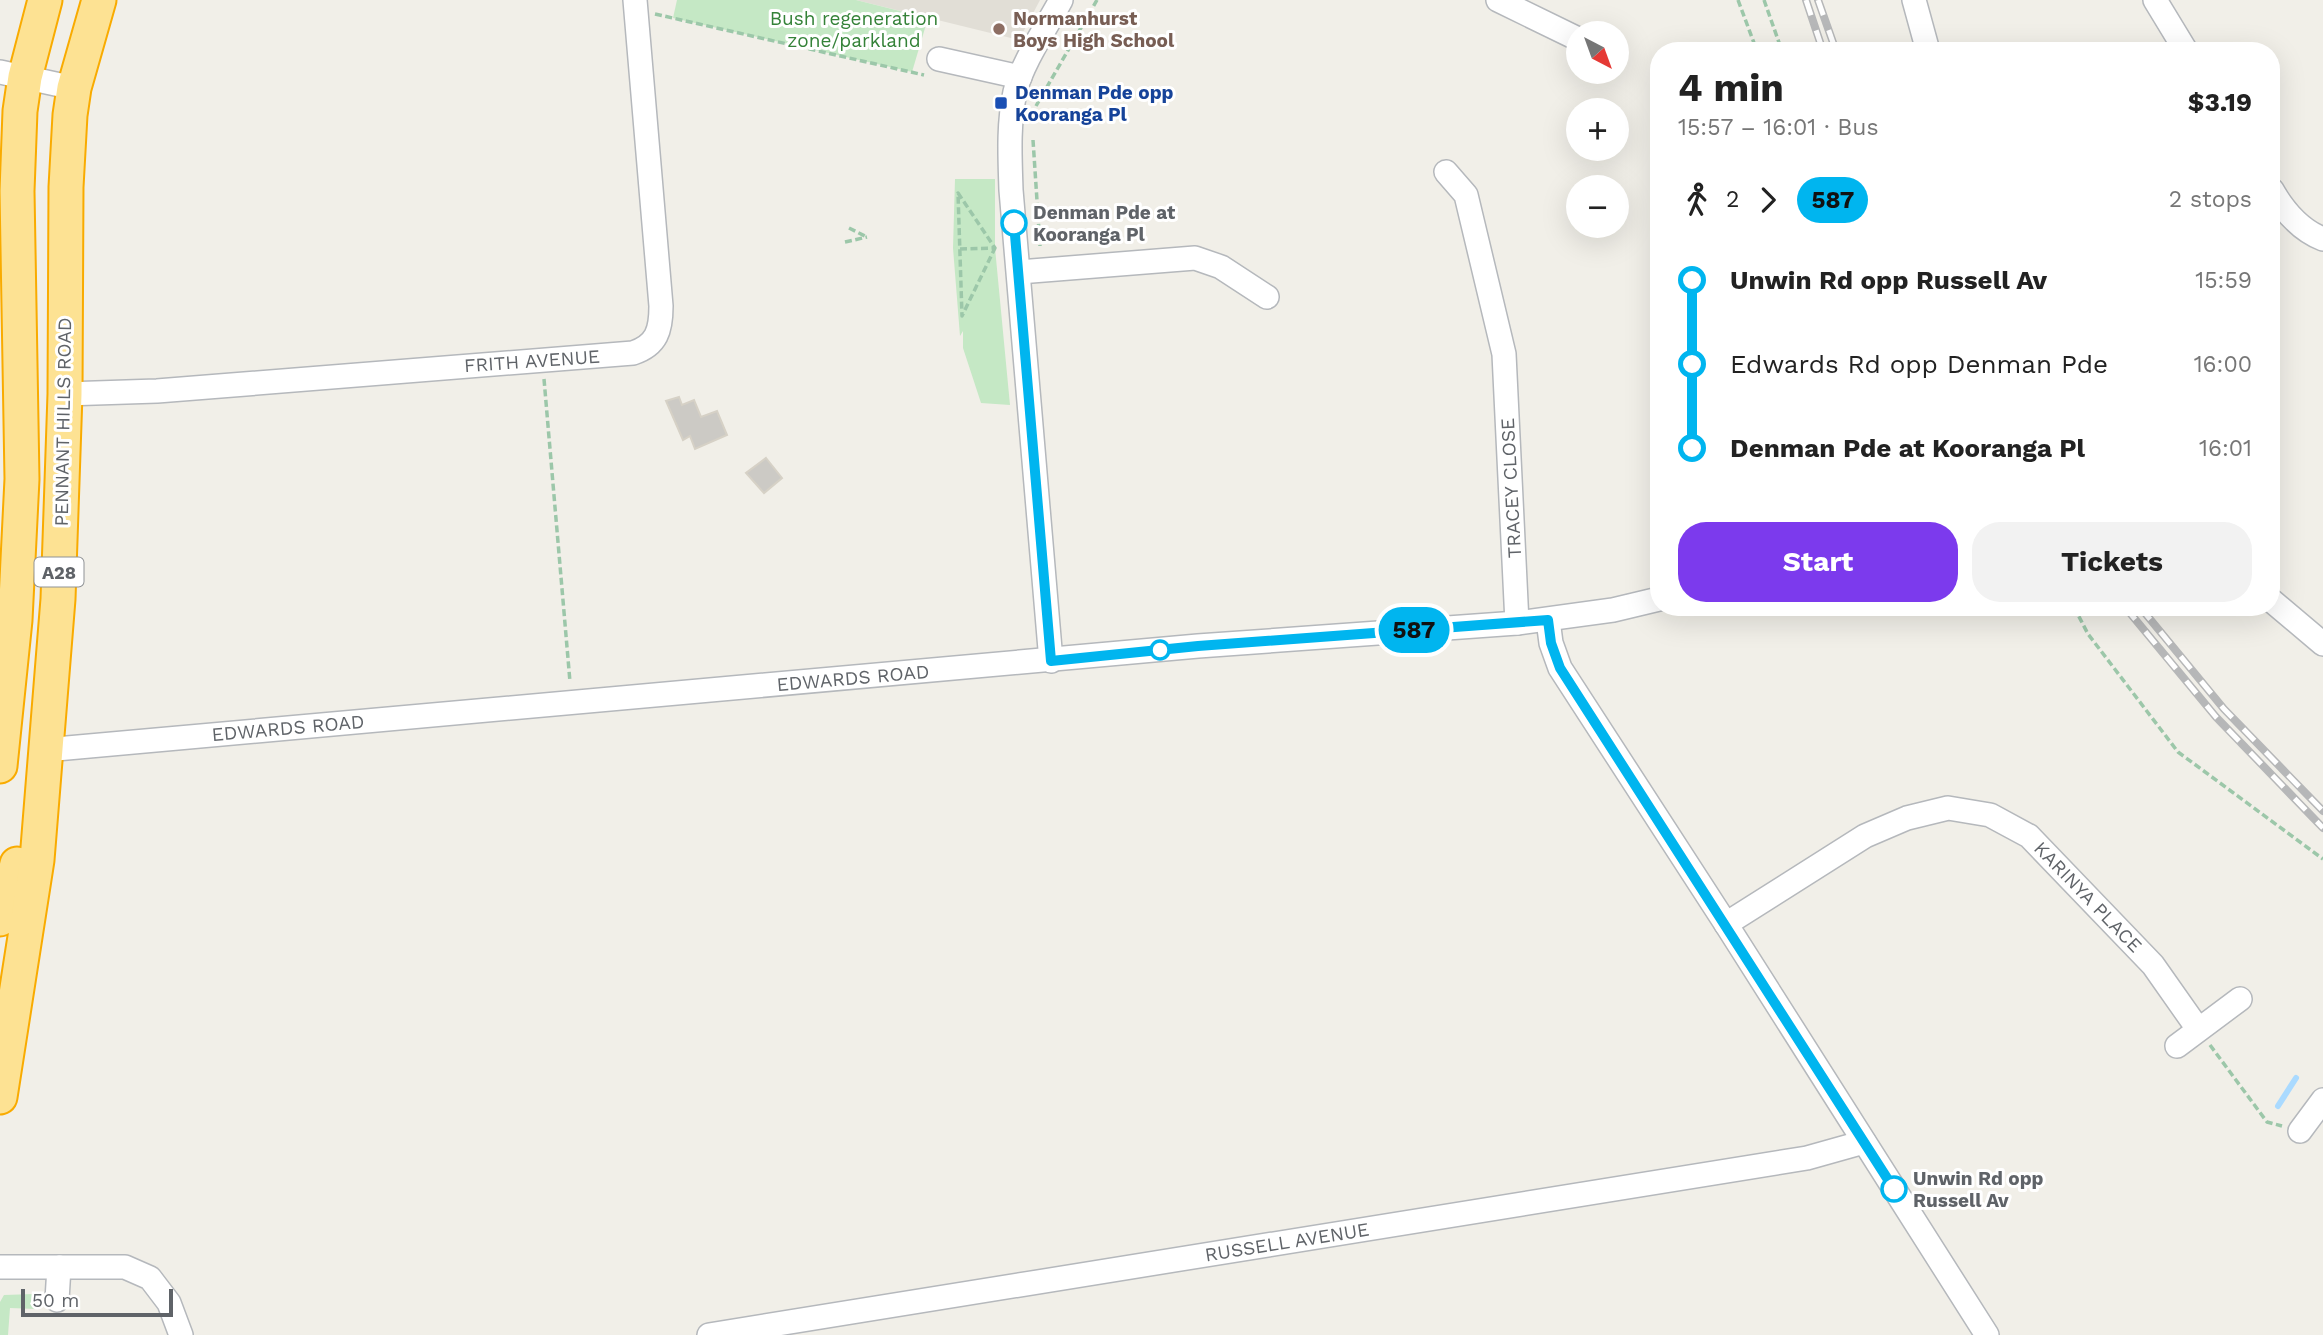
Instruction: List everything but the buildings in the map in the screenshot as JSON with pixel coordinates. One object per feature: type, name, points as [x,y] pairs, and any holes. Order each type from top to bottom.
[{"type":"highway","name":"A28","points":[[0,766],[15,620],[22,479],[17,191],[20,109],[13,74],[45,0]]},
{"type":"highway","name":"PENNANT HILLS ROAD","points":[[0,1097],[37,860],[58,598],[65,394],[66,187],[70,115],[74,88],[99,0]]},
{"type":"highway","points":[[0,919],[8,902],[45,750]]},
{"type":"highway","points":[[0,929],[20,962]]},
{"type":"street","points":[[1051,661],[1009,140],[1015,92],[1020,77],[1061,0]]},
{"type":"street","points":[[1497,0],[1566,33]]},
{"type":"street","points":[[1914,0],[1926,42]]},
{"type":"street","points":[[2155,0],[2181,42]]},
{"type":"street","name":"FRITH AVENUE","points":[[65,394],[157,391],[633,353],[645,349],[660,329],[661,306],[636,5]]},
{"type":"street","points":[[933,67],[1020,77]]},
{"type":"street","points":[[13,74],[74,88]]},
{"type":"street","name":"TRACEY CLOSE","points":[[1446,172],[1466,195],[1504,354],[1517,623]]},
{"type":"street","points":[[2280,204],[2307,233],[2323,239]]},
{"type":"street","points":[[1019,272],[1195,258],[1221,267],[1267,297]]},
{"type":"street","name":"EDWARDS ROAD","points":[[45,750],[1198,646],[1517,623],[1613,610],[1650,600]]},
{"type":"street","points":[[2280,608],[2323,644]]},
{"type":"street","points":[[1548,620],[1551,643],[1560,668],[1987,1335]]},
{"type":"street","name":"KARINYA PLACE","points":[[1726,925],[1865,836],[1907,818],[1948,808],[1990,815],[2029,836],[2153,965],[2198,1029]]},
{"type":"street","points":[[2176,1046],[2240,999]]},
{"type":"street","points":[[2300,1131],[2320,1108]]},
{"type":"street","name":"RUSSELL AVENUE","points":[[709,1335],[1807,1158],[1864,1142]]},
{"type":"street","points":[[0,1267],[125,1267],[150,1278],[169,1303],[181,1335]]},
{"type":"street","points":[[57,1300],[59,1267]]},
{"type":"path","points":[[1032,113],[1097,0]]},
{"type":"path","points":[[1738,0],[1754,42]]},
{"type":"path","points":[[1764,0],[1779,42]]},
{"type":"path","points":[[636,5],[933,67]]},
{"type":"path","points":[[1033,140],[1040,246]]},
{"type":"path","points":[[958,193],[995,248],[962,316],[958,193]]},
{"type":"path","points":[[845,242],[867,237],[849,228]]},
{"type":"path","points":[[960,249],[995,248]]},
{"type":"path","points":[[542,359],[571,703]]},
{"type":"path","points":[[2079,616],[2088,634],[2178,752],[2323,859]]},
{"type":"path","points":[[2198,1029],[2267,1122],[2300,1131]]},
{"type":"shaded area","name":"Normanhurst Boys High School","points":[[856,0],[1040,0],[1019,40]]},
{"type":"green space","name":"Bush regeneration zone/parkland","points":[[677,0],[856,0],[928,18],[912,72],[673,18]]},
{"type":"green space","points":[[955,179],[995,179],[995,248],[1010,405],[981,403],[963,348],[963,331],[960,336],[953,248]]},
{"type":"green space","points":[[34,1294],[39,1300],[36,1309],[10,1308],[8,1335],[0,1335],[0,1302],[4,1295]]},
{"type":"waterway","points":[[2278,1106],[2296,1078]]},
{"type":"railway","points":[[1806,0],[1820,42]]},
{"type":"railway","points":[[1818,0],[1833,42]]},
{"type":"railway","points":[[2132,616],[2216,717],[2323,828]]},
{"type":"railway","points":[[2147,616],[2224,709],[2323,811]]},
{"type":"bus line","name":"587","points":[[1014,223],[1051,661],[1198,646],[1548,620],[1554,655],[1560,668],[1894,1189]]},
{"type":"place","name":"Normanhurst Boys High School","points":[[999,29]]},
{"type":"place","name":"Denman Pde opp Kooranga Pl","points":[[1001,103]]},
{"type":"place","name":"Denman Pde at Kooranga Pl","points":[[1014,223]]},
{"type":"place","name":"Unwin Rd opp Russell Av","points":[[1894,1189]]}]
